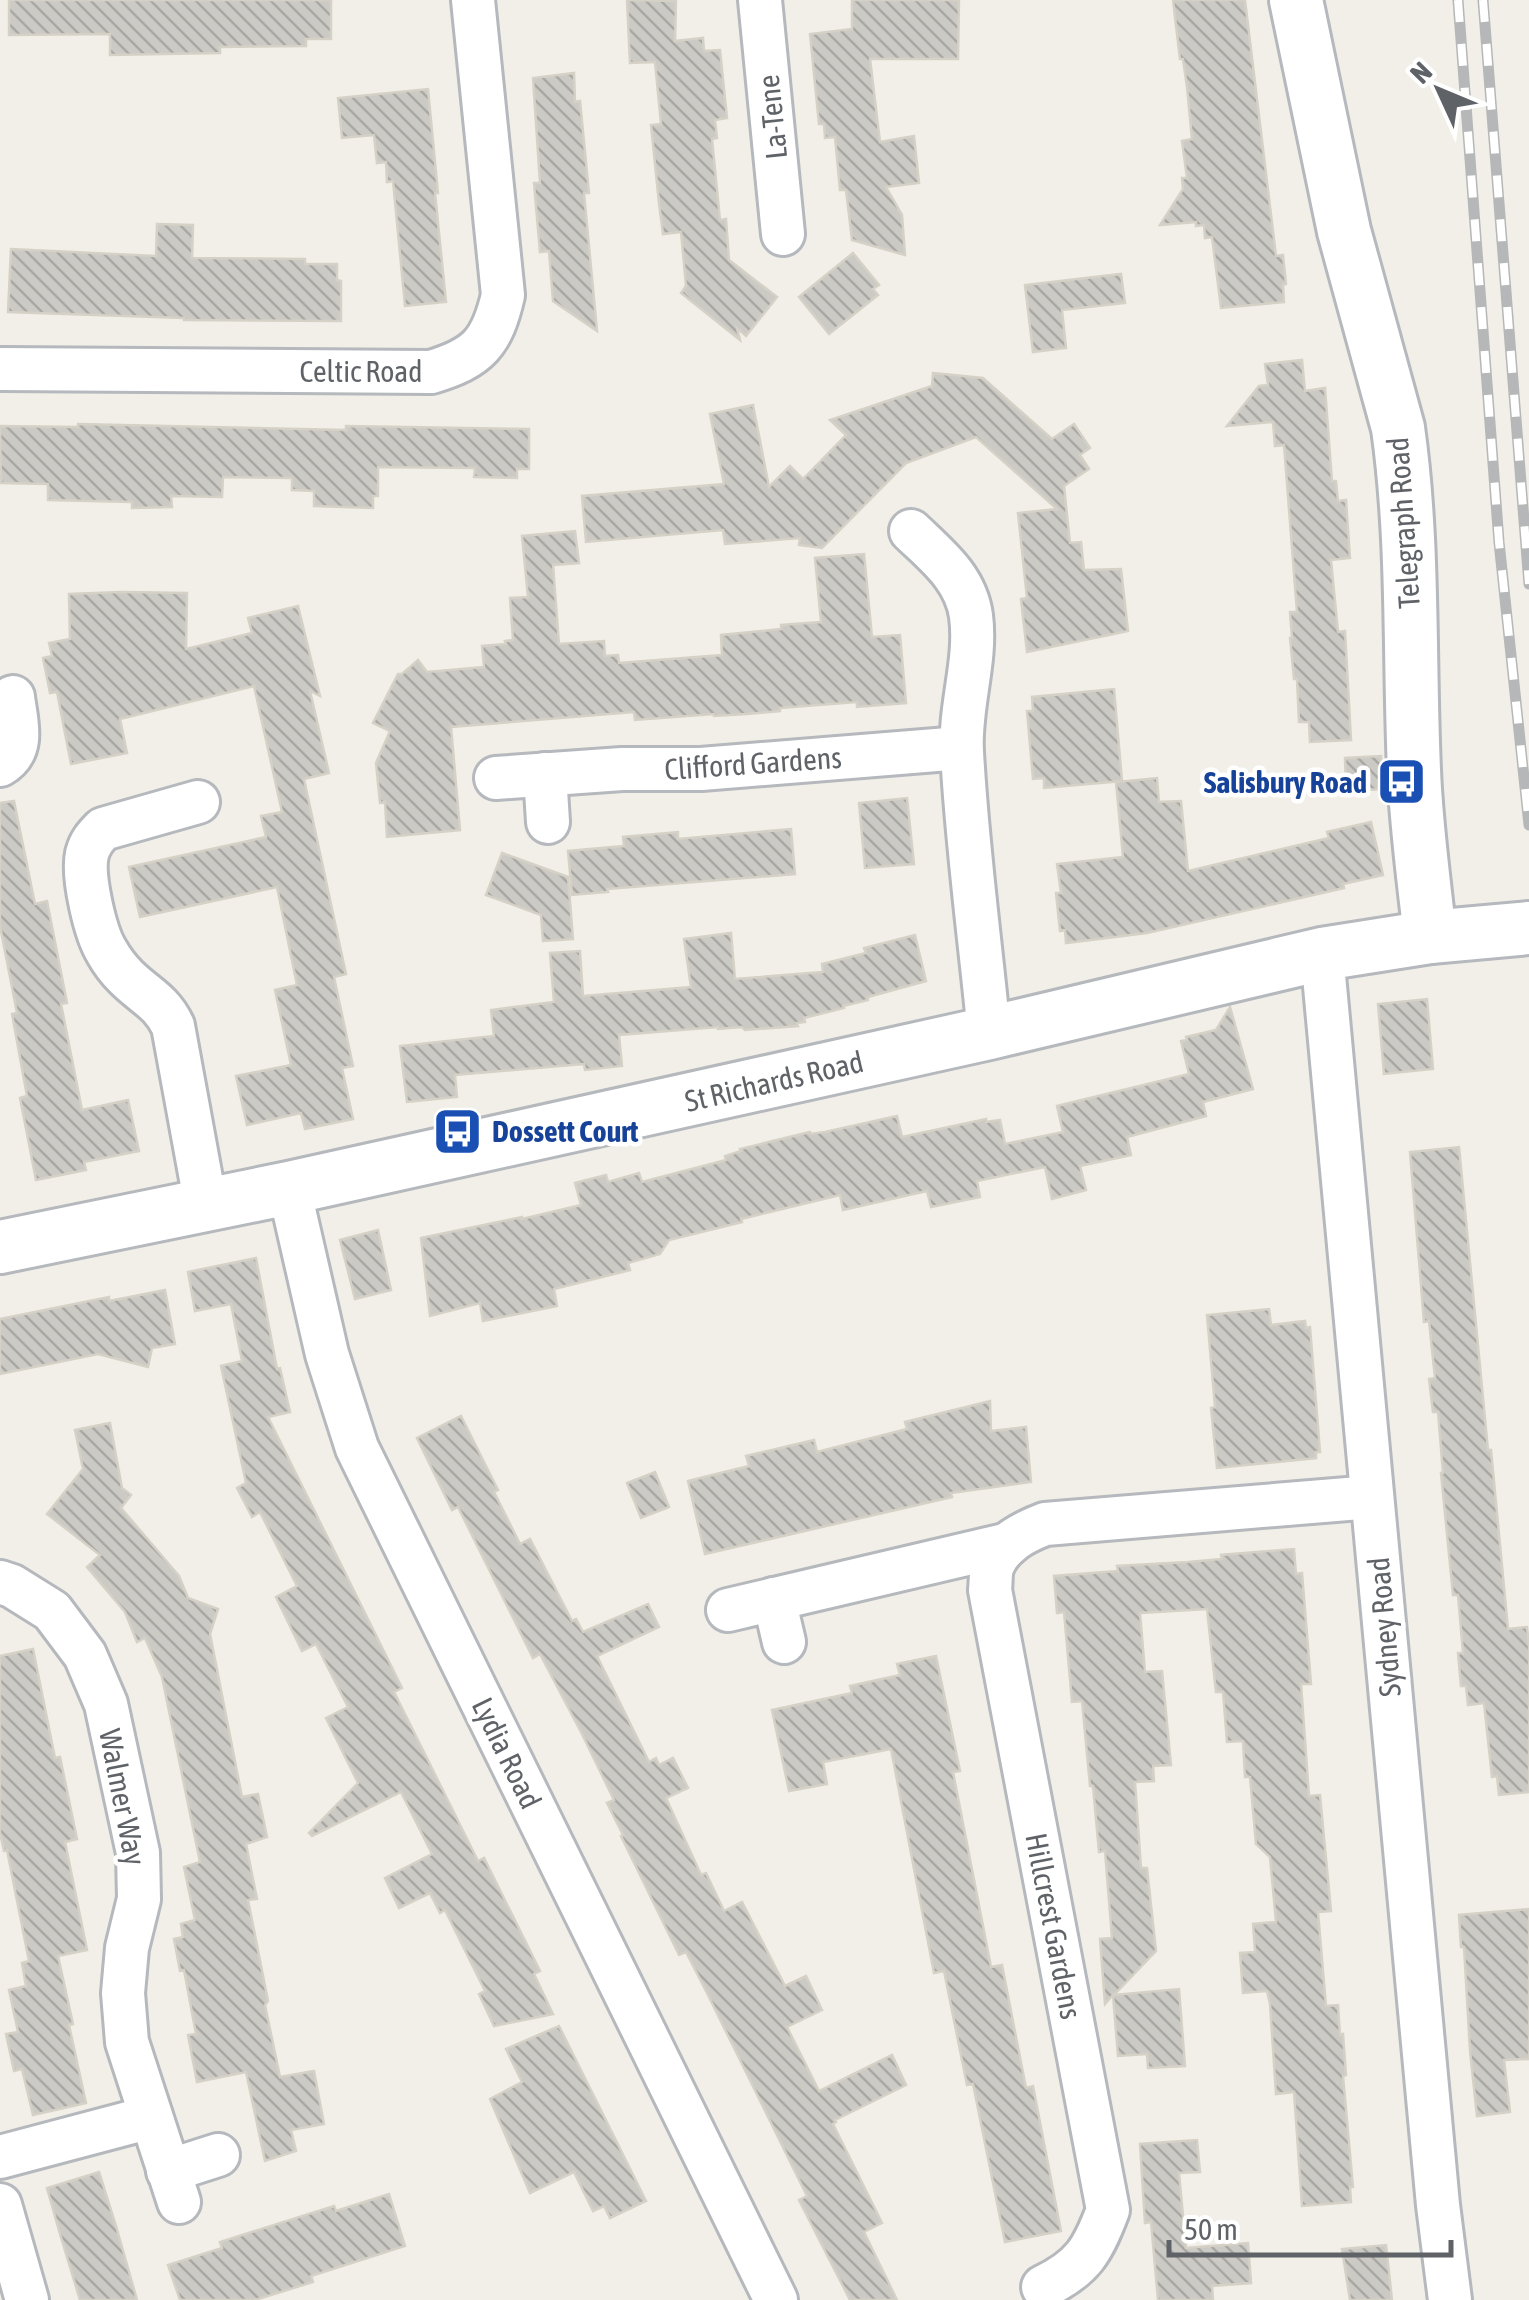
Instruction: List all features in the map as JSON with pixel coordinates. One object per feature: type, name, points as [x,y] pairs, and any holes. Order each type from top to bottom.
[{"type":"street","name":"Celtic Road","points":[[0,369],[431,372],[459,364],[480,349],[496,324],[503,295],[473,0]]},
{"type":"street","name":"La-Tene","points":[[760,0],[783,234]]},
{"type":"street","name":"Telegraph Road","points":[[1296,0],[1330,170],[1398,428],[1404,468],[1414,773],[1446,935]]},
{"type":"street","points":[[910,531],[948,567],[963,589],[971,615],[961,748],[989,1033]]},
{"type":"street","points":[[0,765],[16,751],[13,697]]},
{"type":"street","name":"Clifford Gardens","points":[[496,778],[622,769],[701,770],[961,748]]},
{"type":"street","points":[[545,774],[548,822]]},
{"type":"street","points":[[198,802],[103,828],[93,839],[86,865],[99,934],[108,954],[126,976],[164,1008],[173,1026],[206,1206]]},
{"type":"street","name":"St Richards Road","points":[[0,1246],[289,1188],[989,1033],[1322,954],[1446,935],[1529,928]]},
{"type":"street","name":"Sydney Road","points":[[1322,954],[1436,2186],[1450,2300]]},
{"type":"street","name":"Lydia Road","points":[[289,1188],[327,1354],[357,1448],[776,2300]]},
{"type":"street","points":[[728,1610],[1010,1544],[1024,1532],[1045,1524],[1372,1497]]},
{"type":"street","name":"Hillcrest Gardens","points":[[1010,1544],[992,1566],[990,1590],[1108,2210],[1098,2238],[1060,2288]]},
{"type":"street","name":"Walmer Way","points":[[0,1582],[52,1611],[84,1655],[106,1704],[138,1854],[139,1899],[127,1948],[123,1993],[128,2042],[174,2186],[218,2156]]},
{"type":"street","points":[[774,1599],[784,1642]]},
{"type":"street","points":[[0,2157],[150,2117]]},
{"type":"street","points":[[0,2206],[28,2300]]},
{"type":"building","points":[[9,0],[331,0],[331,39],[306,39],[306,46],[220,47],[220,53],[110,55],[110,34],[9,35]]},
{"type":"building","points":[[627,0],[676,1],[675,41],[703,38],[704,51],[720,50],[727,118],[715,120],[717,138],[712,139],[720,220],[726,219],[729,260],[777,297],[746,336],[737,328],[740,340],[681,293],[686,286],[681,232],[663,234],[659,203],[651,125],[661,124],[655,62],[630,63]]},
{"type":"building","points":[[852,0],[959,0],[958,59],[870,59],[880,142],[914,136],[919,183],[886,187],[902,215],[905,255],[852,240],[846,190],[840,190],[835,137],[825,138],[824,124],[819,124],[810,34],[852,29]]},
{"type":"building","points":[[1173,0],[1245,0],[1276,256],[1283,255],[1284,302],[1221,308],[1212,237],[1205,238],[1204,225],[1160,225],[1183,189],[1182,178],[1187,178],[1182,141],[1192,139]]},
{"type":"building","points":[[574,73],[589,193],[584,193],[597,331],[553,301],[549,251],[540,252],[534,183],[540,183],[533,78]]},
{"type":"building","points":[[428,89],[446,302],[405,306],[393,181],[387,182],[386,162],[377,163],[374,135],[342,138],[338,98]]},
{"type":"building","points":[[157,224],[193,225],[192,258],[305,259],[305,264],[337,264],[341,321],[184,320],[8,312],[11,249],[156,256]]},
{"type":"building","points":[[853,253],[879,285],[873,289],[878,295],[829,334],[799,297]]},
{"type":"building","points":[[1121,274],[1125,303],[1062,310],[1066,348],[1033,352],[1025,285]]},
{"type":"building","points":[[1302,360],[1305,391],[1325,388],[1332,481],[1336,481],[1338,501],[1346,500],[1350,558],[1331,560],[1338,632],[1345,631],[1351,740],[1310,742],[1309,722],[1299,722],[1290,638],[1290,612],[1297,612],[1284,445],[1275,446],[1273,422],[1227,426],[1259,386],[1268,385],[1265,364]]},
{"type":"building","points":[[933,373],[983,378],[1052,439],[1074,424],[1090,448],[1080,455],[1089,469],[1064,486],[1070,543],[1081,542],[1084,570],[1121,569],[1128,631],[1027,652],[1021,599],[1027,598],[1018,513],[1057,509],[976,437],[906,463],[822,548],[799,545],[800,538],[725,544],[723,530],[586,542],[582,496],[724,484],[710,414],[753,405],[769,487],[790,466],[803,479],[846,435],[830,420],[932,386]]},
{"type":"building","points":[[0,426],[346,430],[346,426],[529,429],[529,469],[517,469],[517,478],[474,477],[475,468],[378,467],[378,496],[373,496],[373,508],[314,506],[314,491],[292,490],[292,478],[223,477],[222,497],[171,496],[172,507],[132,508],[132,502],[48,500],[48,484],[1,483]]},
{"type":"building","points":[[575,531],[579,563],[553,565],[559,644],[604,641],[605,656],[618,655],[619,663],[722,655],[721,635],[821,622],[815,558],[864,554],[872,637],[900,635],[906,703],[857,707],[857,702],[747,714],[635,720],[634,712],[451,727],[460,830],[387,837],[385,802],[380,803],[376,763],[390,731],[373,723],[398,674],[418,660],[427,672],[484,667],[482,646],[513,640],[510,598],[528,597],[522,536]]},
{"type":"building","points":[[187,593],[186,649],[252,633],[248,618],[298,606],[320,696],[310,691],[329,773],[304,779],[346,974],[334,977],[353,1066],[342,1068],[353,1119],[305,1129],[301,1113],[247,1125],[236,1076],[291,1065],[275,990],[297,985],[277,887],[140,917],[129,867],[266,837],[261,816],[282,812],[254,686],[120,719],[127,753],[71,764],[57,692],[50,693],[43,658],[52,656],[49,643],[70,639],[69,594]]},
{"type":"building","points":[[1114,689],[1122,781],[1044,788],[1044,778],[1033,779],[1027,711],[1033,711],[1032,697]]},
{"type":"building","points":[[1381,756],[1384,789],[1346,791],[1345,758]]},
{"type":"building","points":[[1157,778],[1159,802],[1181,801],[1188,871],[1329,838],[1327,832],[1371,822],[1383,875],[1343,884],[1344,888],[1147,933],[1066,943],[1065,930],[1060,931],[1057,864],[1123,857],[1116,782]]},
{"type":"building","points":[[907,798],[914,864],[865,868],[859,803]]},
{"type":"building","points":[[14,801],[35,904],[47,901],[67,1003],[61,1004],[82,1110],[128,1100],[139,1151],[84,1162],[86,1170],[36,1180],[20,1098],[27,1096],[12,1014],[17,1013],[0,926],[0,803]]},
{"type":"building","points":[[791,829],[795,874],[572,895],[568,851],[624,846],[623,837],[678,832],[678,839]]},
{"type":"building","points":[[502,853],[568,877],[573,939],[543,941],[541,915],[486,895]]},
{"type":"building","points":[[731,933],[735,979],[823,972],[822,964],[915,935],[926,981],[804,1018],[805,1022],[797,1023],[798,1026],[745,1030],[718,1027],[619,1035],[622,1066],[585,1070],[584,1064],[455,1075],[457,1097],[407,1102],[400,1046],[494,1036],[491,1010],[554,1002],[550,953],[580,951],[583,996],[691,987],[684,939]]},
{"type":"building","points":[[1427,999],[1433,1069],[1384,1074],[1378,1004]]},
{"type":"building","points":[[1230,1007],[1253,1089],[1203,1102],[1206,1116],[1127,1137],[1131,1155],[1080,1166],[1086,1190],[1052,1199],[1045,1167],[977,1181],[980,1197],[931,1207],[927,1191],[843,1210],[840,1195],[669,1240],[660,1254],[628,1263],[630,1270],[554,1289],[557,1306],[483,1321],[480,1303],[430,1316],[421,1238],[581,1205],[575,1183],[606,1175],[608,1182],[639,1173],[642,1182],[726,1160],[725,1156],[740,1149],[897,1116],[902,1137],[986,1119],[1000,1120],[1005,1144],[1063,1132],[1057,1106],[1189,1074],[1181,1041],[1216,1030]]},
{"type":"building","points":[[1459,1147],[1508,1629],[1527,1627],[1529,1645],[1529,1792],[1499,1795],[1497,1776],[1492,1777],[1484,1703],[1468,1705],[1466,1686],[1461,1686],[1458,1653],[1463,1653],[1458,1595],[1453,1595],[1438,1412],[1433,1412],[1429,1379],[1435,1378],[1429,1321],[1424,1322],[1410,1152]]},
{"type":"building","points":[[378,1230],[391,1290],[355,1299],[340,1240]]},
{"type":"building","points":[[256,1258],[277,1369],[280,1368],[290,1412],[268,1417],[402,1688],[394,1692],[478,1861],[484,1858],[540,1971],[534,1974],[553,2014],[494,2026],[479,1994],[485,1991],[445,1910],[440,1913],[430,1893],[399,1908],[385,1878],[432,1854],[401,1792],[312,1836],[309,1833],[358,1783],[326,1718],[348,1707],[316,1644],[302,1651],[276,1597],[297,1586],[260,1512],[252,1517],[237,1488],[246,1483],[221,1366],[242,1361],[231,1304],[195,1311],[188,1272]]},
{"type":"building","points":[[165,1290],[175,1344],[152,1348],[148,1367],[98,1354],[0,1374],[0,1319]]},
{"type":"building","points":[[1269,1309],[1271,1325],[1305,1321],[1306,1328],[1310,1327],[1320,1452],[1316,1452],[1316,1458],[1217,1468],[1207,1315]]},
{"type":"building","points":[[990,1401],[991,1431],[1026,1427],[1031,1482],[951,1493],[952,1497],[705,1554],[688,1481],[749,1466],[746,1456],[814,1440],[817,1452],[907,1429],[905,1422]]},
{"type":"building","points":[[461,1416],[520,1544],[530,1539],[572,1621],[576,1619],[583,1632],[648,1604],[659,1627],[597,1656],[649,1762],[656,1758],[659,1765],[673,1758],[688,1788],[666,1798],[701,1875],[706,1873],[724,1911],[742,1902],[785,1986],[806,1976],[822,2010],[787,2027],[819,2091],[892,2055],[906,2085],[833,2124],[882,2223],[864,2232],[897,2300],[850,2300],[799,2200],[807,2196],[707,1993],[686,1952],[679,1955],[621,1836],[607,1803],[614,1800],[582,1734],[540,1654],[533,1658],[458,1507],[452,1510],[417,1438]]},
{"type":"building","points":[[110,1423],[122,1488],[131,1495],[121,1508],[179,1576],[188,1598],[218,1609],[210,1634],[242,1797],[258,1794],[267,1837],[246,1844],[257,1899],[248,1900],[268,2001],[265,2005],[280,2077],[314,2071],[324,2124],[291,2130],[296,2151],[265,2161],[246,2072],[197,2082],[188,2035],[196,2034],[174,1939],[183,1937],[181,1924],[195,1920],[184,1867],[200,1862],[162,1677],[145,1638],[137,1642],[125,1612],[87,1567],[100,1555],[47,1514],[83,1469],[75,1430]]},
{"type":"building","points":[[655,1472],[669,1507],[641,1518],[627,1483]]},
{"type":"building","points":[[1294,1549],[1296,1574],[1302,1573],[1311,1684],[1301,1684],[1309,1796],[1320,1795],[1331,1911],[1318,1912],[1326,2006],[1338,2005],[1340,2035],[1343,2034],[1353,2187],[1351,2202],[1302,2206],[1294,2092],[1276,2094],[1267,1991],[1243,1993],[1240,1953],[1255,1952],[1253,1924],[1276,1922],[1270,1857],[1256,1844],[1243,1741],[1227,1742],[1223,1692],[1216,1692],[1207,1609],[1140,1613],[1145,1672],[1162,1671],[1171,1765],[1153,1766],[1154,1781],[1135,1782],[1141,1868],[1147,1868],[1156,1951],[1114,1995],[1179,1989],[1185,2066],[1148,2068],[1147,2054],[1118,2056],[1113,1995],[1105,2004],[1100,1939],[1112,1938],[1105,1851],[1099,1852],[1082,1701],[1072,1702],[1064,1612],[1057,1613],[1054,1576]]},
{"type":"building","points":[[33,1649],[55,1758],[60,1757],[77,1839],[65,1842],[87,1950],[58,1956],[86,2103],[33,2115],[22,2069],[14,2071],[6,2034],[18,2032],[9,1990],[26,1986],[22,1963],[29,1961],[7,1850],[4,1851],[0,1833],[0,1656]]},
{"type":"building","points":[[936,1656],[960,1771],[953,1772],[991,1967],[1002,1965],[1026,2088],[1033,2086],[1061,2231],[1005,2242],[973,2084],[967,2085],[944,1971],[934,1973],[891,1749],[823,1762],[827,1784],[789,1791],[772,1710],[852,1693],[850,1686],[900,1675],[897,1664]]},
{"type":"building","points":[[1529,1909],[1529,2059],[1504,2060],[1510,2112],[1477,2116],[1459,1915]]},
{"type":"building","points":[[559,2026],[646,2201],[610,2218],[604,2206],[593,2211],[574,2172],[530,2193],[490,2099],[522,2082],[506,2049]]},
{"type":"building","points":[[1197,2140],[1200,2172],[1179,2173],[1186,2248],[1248,2243],[1251,2283],[1212,2286],[1213,2300],[1158,2300],[1151,2222],[1145,2223],[1140,2144]]},
{"type":"building","points":[[99,2172],[137,2300],[80,2300],[60,2234],[47,2188]]},
{"type":"building","points":[[389,2194],[405,2246],[311,2276],[313,2282],[255,2300],[180,2300],[168,2265],[222,2248],[220,2242],[334,2206],[336,2211]]},
{"type":"building","points":[[1386,2245],[1392,2300],[1350,2300],[1342,2249]]},
{"type":"railway","points":[[1458,0],[1499,542],[1529,825]]},
{"type":"railway","points":[[1483,0],[1529,584]]},
{"type":"place","name":"Salisbury Road","points":[[1402,782]]},
{"type":"place","name":"Dossett Court","points":[[457,1131]]}]
